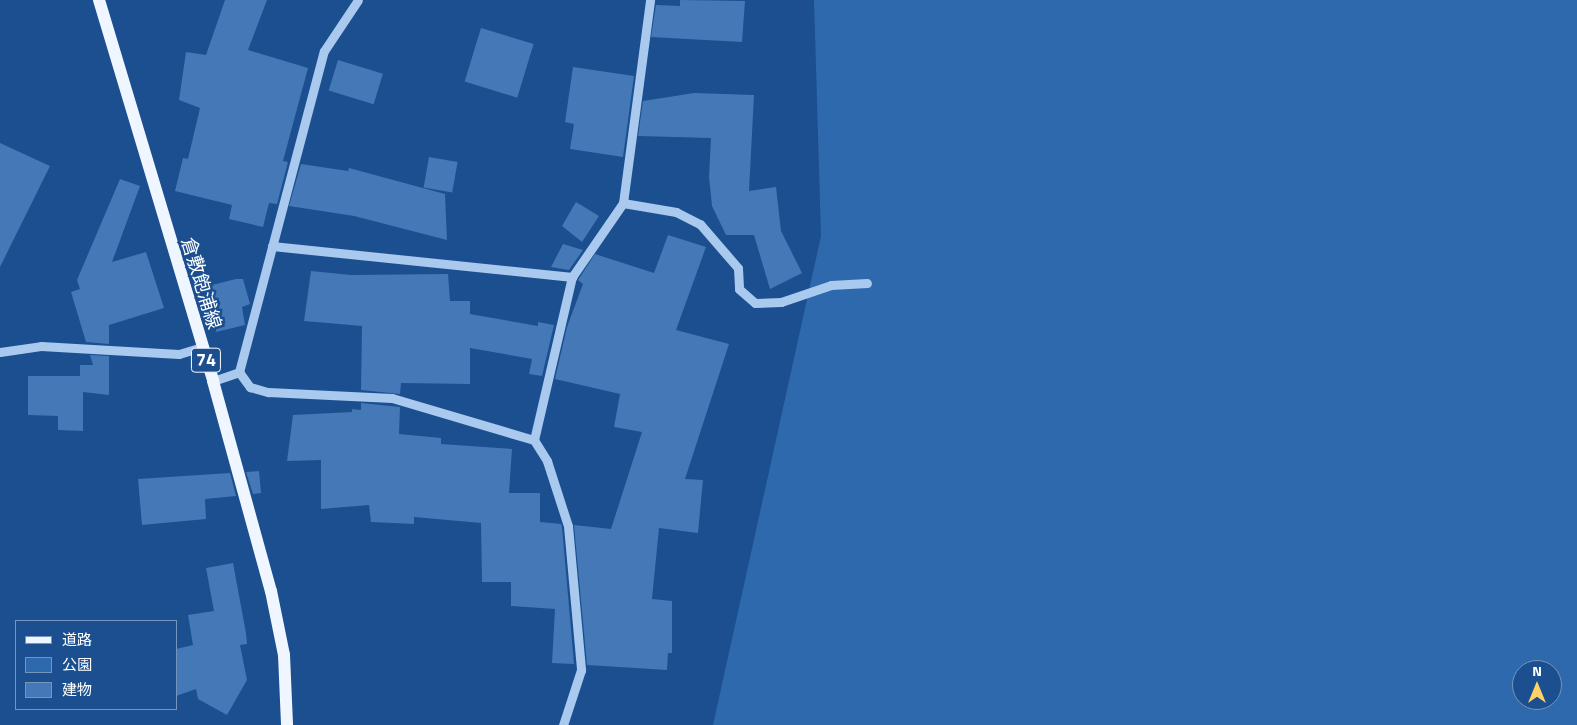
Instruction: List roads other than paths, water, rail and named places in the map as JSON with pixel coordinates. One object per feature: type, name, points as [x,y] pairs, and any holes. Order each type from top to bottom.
[{"type":"main road","name":"倉敷飽浦線","points":[[99,0],[213,380],[271,591],[284,656],[287,725]]},
{"type":"street","points":[[239,372],[324,51],[358,0]]},
{"type":"street","points":[[534,440],[572,277],[623,203],[650,0]]},
{"type":"street","points":[[623,203],[676,212],[700,224],[738,268],[739,289],[755,303],[781,302],[830,286],[867,283]]},
{"type":"street","points":[[272,246],[572,277]]},
{"type":"street","points":[[0,352],[41,346],[179,354],[202,347]]},
{"type":"street","points":[[213,380],[239,372]]},
{"type":"street","points":[[239,372],[250,386],[268,392],[392,398],[534,440],[548,462],[568,526],[581,670],[563,725]]}]
